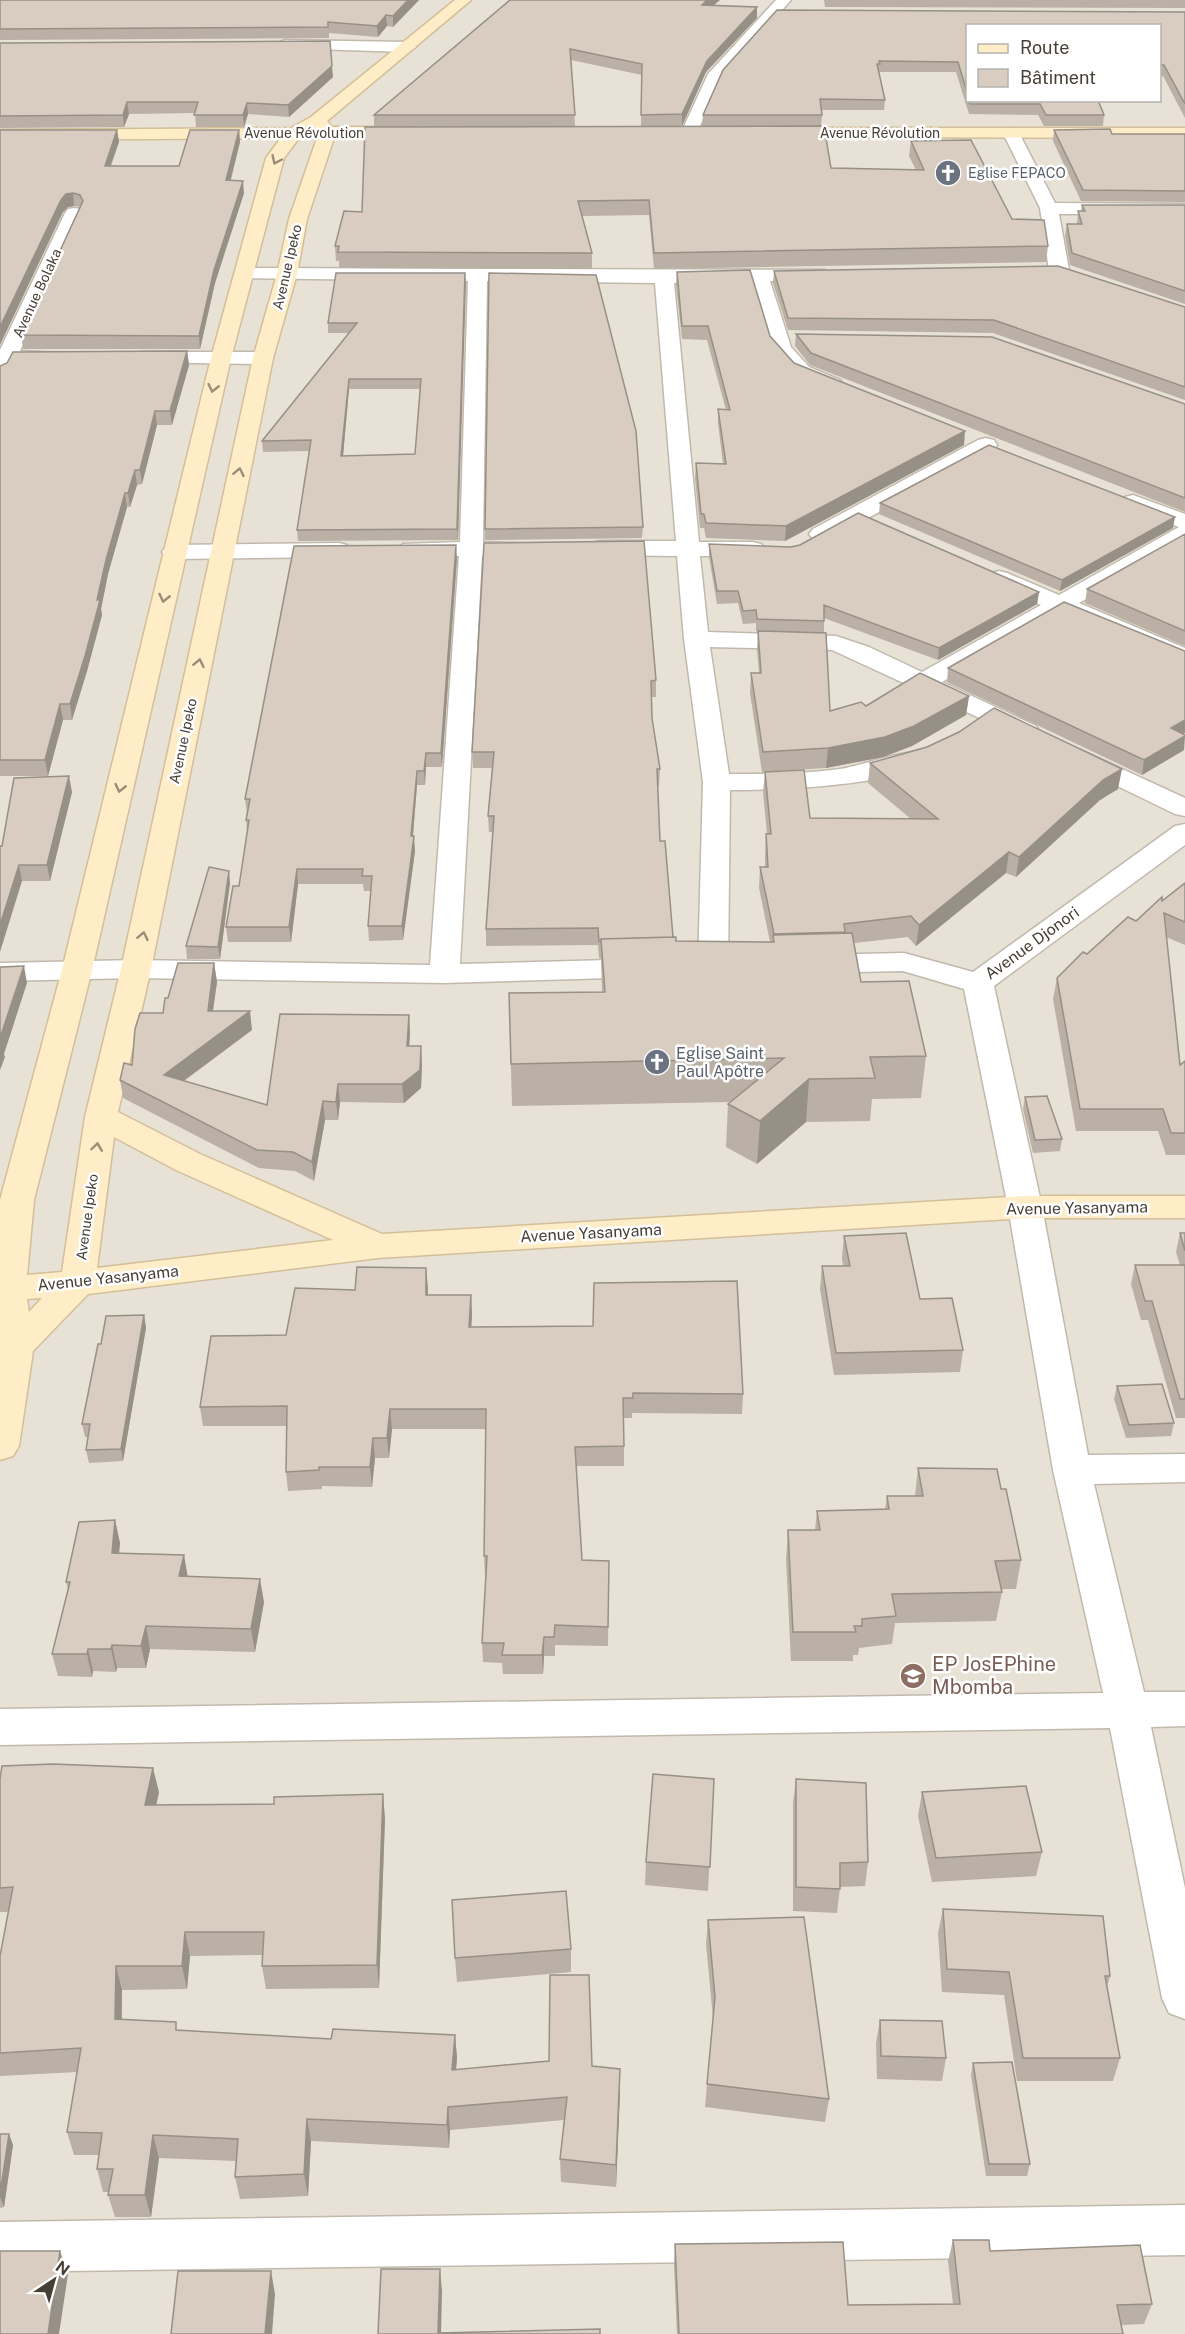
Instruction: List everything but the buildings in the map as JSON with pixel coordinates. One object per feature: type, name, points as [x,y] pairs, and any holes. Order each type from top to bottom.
[{"type":"street","points":[[0,1446],[16,1347],[4,1289],[17,1200],[77,970],[220,358],[275,158],[294,133],[322,127],[408,46],[464,0]]},
{"type":"street","points":[[710,133],[683,133],[714,76],[784,0]]},
{"type":"street","points":[[774,13],[797,13]]},
{"type":"street","points":[[274,45],[408,46]]},
{"type":"street","name":"Avenue Révolution","points":[[322,127],[420,132]]},
{"type":"street","name":"Avenue Ipeko","points":[[16,1347],[78,1283],[101,1117],[136,969],[263,358],[287,274],[298,219],[322,127]]},
{"type":"street","name":"Avenue Révolution","points":[[0,135],[294,133]]},
{"type":"street","name":"Avenue Révolution","points":[[763,133],[1185,133]]},
{"type":"street","points":[[1011,134],[1049,208],[1059,270]]},
{"type":"street","points":[[1049,208],[1185,209]]},
{"type":"street","name":"Avenue Bolaka","points":[[2,362],[74,213]]},
{"type":"street","points":[[257,219],[298,219]]},
{"type":"street","points":[[1036,270],[1059,270],[1080,277]]},
{"type":"street","points":[[244,274],[663,277],[840,273]]},
{"type":"street","points":[[759,274],[781,349],[802,371],[854,393]]},
{"type":"street","points":[[444,974],[471,549],[478,277]]},
{"type":"street","points":[[0,972],[136,969],[444,974],[704,967],[717,783],[696,639],[663,277]]},
{"type":"street","points":[[778,338],[802,339]]},
{"type":"street","points":[[2,362],[78,358]]},
{"type":"street","points":[[125,358],[263,358]]},
{"type":"street","points":[[963,436],[1008,453]]},
{"type":"street","points":[[388,550],[790,548],[868,520],[986,445]]},
{"type":"street","points":[[1119,496],[1185,522]]},
{"type":"street","points":[[923,682],[1185,532]]},
{"type":"street","points":[[174,552],[365,550]]},
{"type":"street","points":[[973,567],[1185,657]]},
{"type":"street","points":[[696,639],[836,644],[861,652],[1185,808]]},
{"type":"street","points":[[962,732],[990,714]]},
{"type":"street","points":[[717,783],[812,782],[842,778],[885,769],[934,751]]},
{"type":"street","name":"Avenue Djonori","points":[[1185,832],[978,983],[1025,1207],[1072,1470],[1126,1709],[1185,1998]]},
{"type":"street","points":[[785,965],[904,962],[978,983]]},
{"type":"street","points":[[101,1117],[188,1162],[378,1245]]},
{"type":"street","name":"Avenue Yasanyama","points":[[4,1289],[78,1283],[378,1245],[1025,1207],[1185,1207]]},
{"type":"street","points":[[1072,1470],[1185,1468]]},
{"type":"street","points":[[0,1727],[1185,1709]]},
{"type":"street","points":[[0,2247],[1185,2230]]},
{"type":"shaded area","points":[[0,0],[1185,0],[1185,2334],[0,2334]]},
{"type":"place","name":"Eglise FEPACO","points":[[948,173]]},
{"type":"place","name":"Eglise Saint Paul Apôtre","points":[[657,1062]]},
{"type":"place","name":"EP JosEPhine Mbomba","points":[[913,1676]]}]
